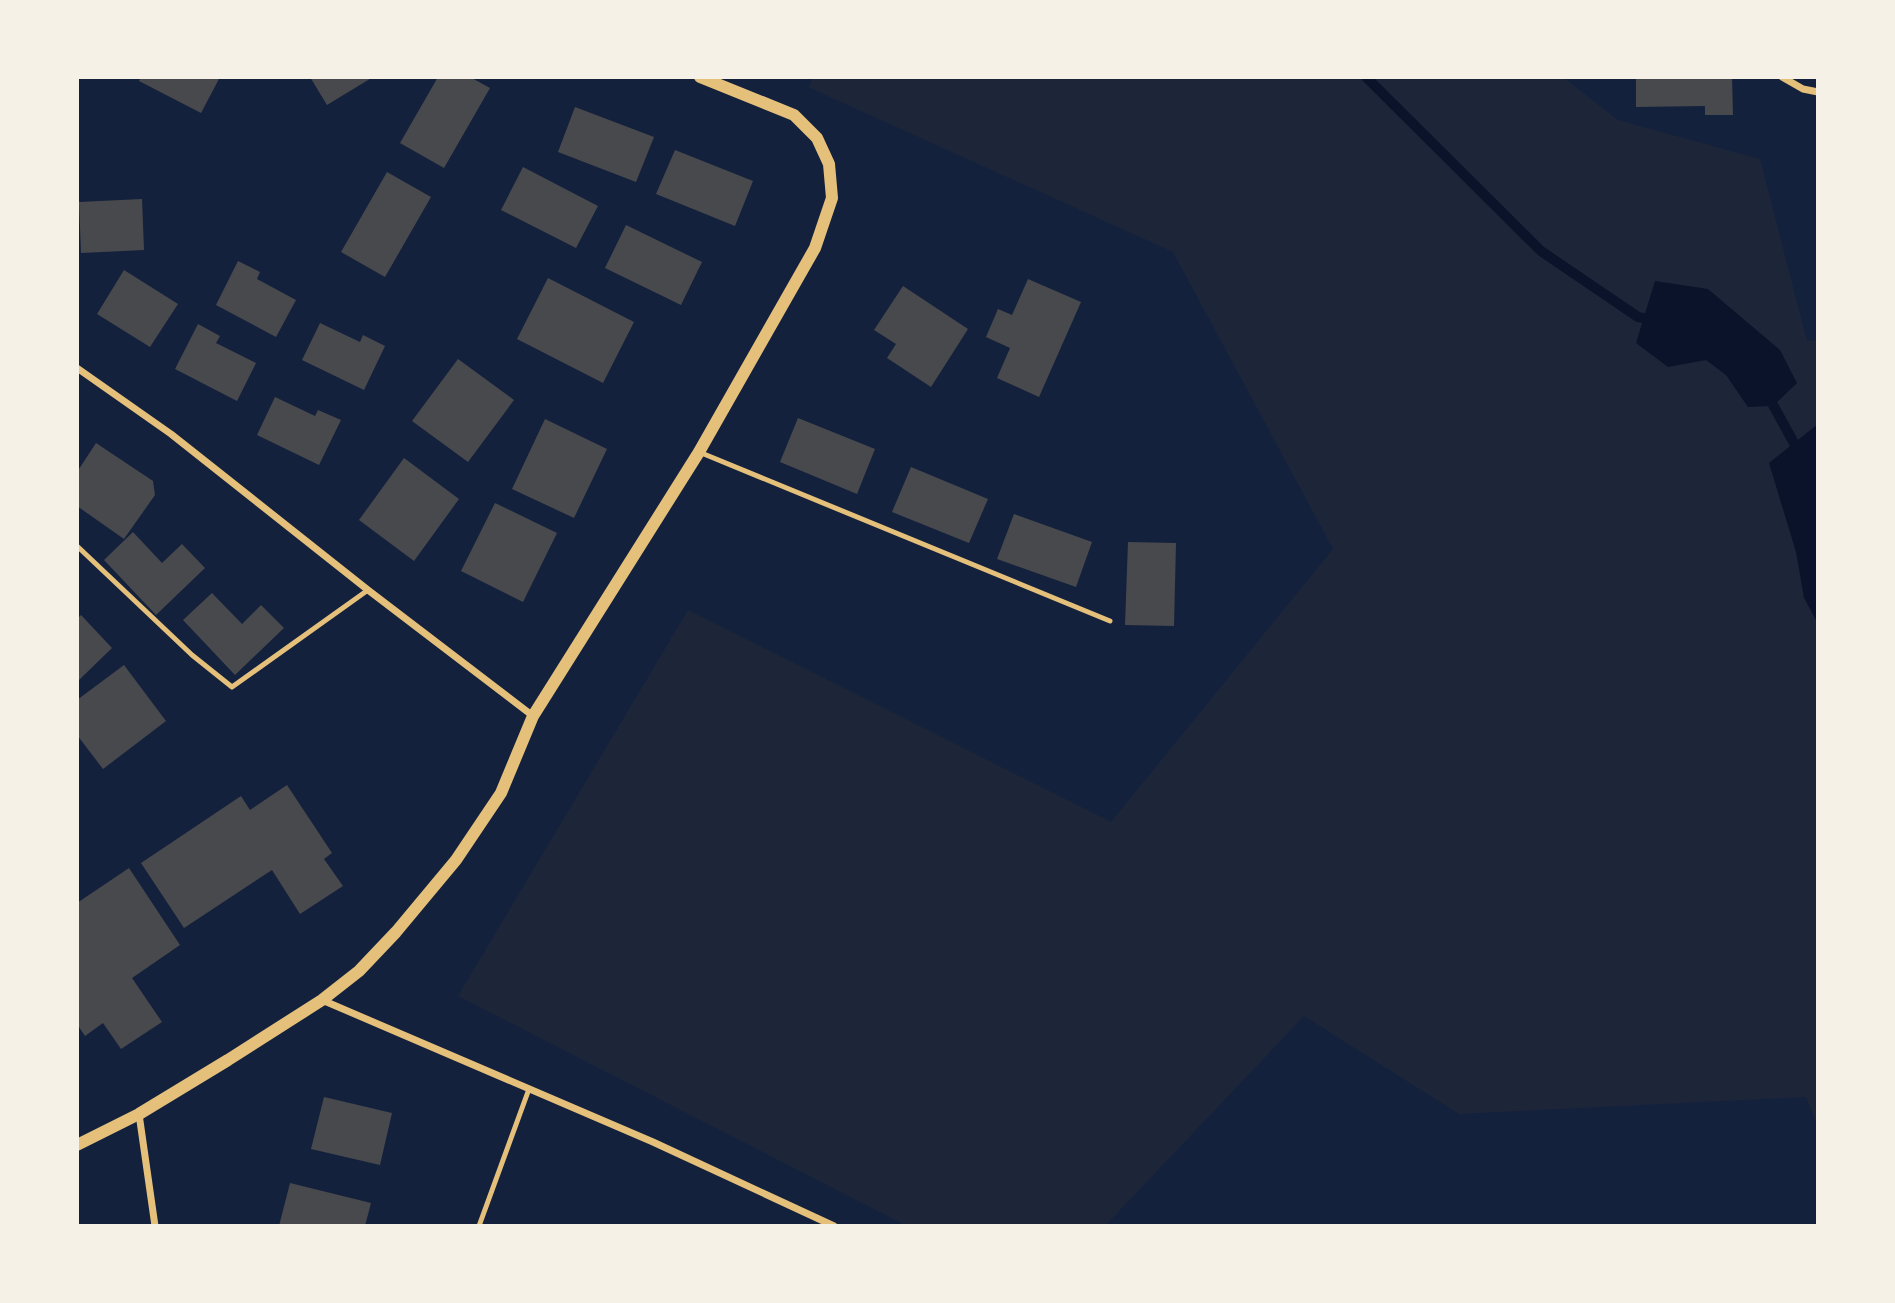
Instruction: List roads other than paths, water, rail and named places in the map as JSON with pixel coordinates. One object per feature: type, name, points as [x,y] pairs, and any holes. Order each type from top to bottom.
[{"type":"street","points":[[77,1145],[139,1114],[322,1000],[359,971],[396,932],[456,860],[501,793],[533,716],[699,452],[815,248],[832,198],[829,164],[817,138],[794,115],[701,77]]},
{"type":"street","points":[[1782,77],[1803,89],[1818,92]]},
{"type":"street","points":[[77,368],[172,434],[368,590],[533,716]]},
{"type":"street","points":[[322,1000],[653,1142],[834,1226]]},
{"type":"street","points":[[139,1114],[155,1226]]},
{"type":"lane","points":[[699,452],[1110,621]]},
{"type":"lane","points":[[77,547],[192,655],[232,687],[368,590]]},
{"type":"lane","points":[[479,1226],[529,1089]]},
{"type":"waterway","points":[[1366,77],[1541,251],[1638,317],[1654,320]]},
{"type":"waterway","points":[[1767,394],[1800,454]]}]
